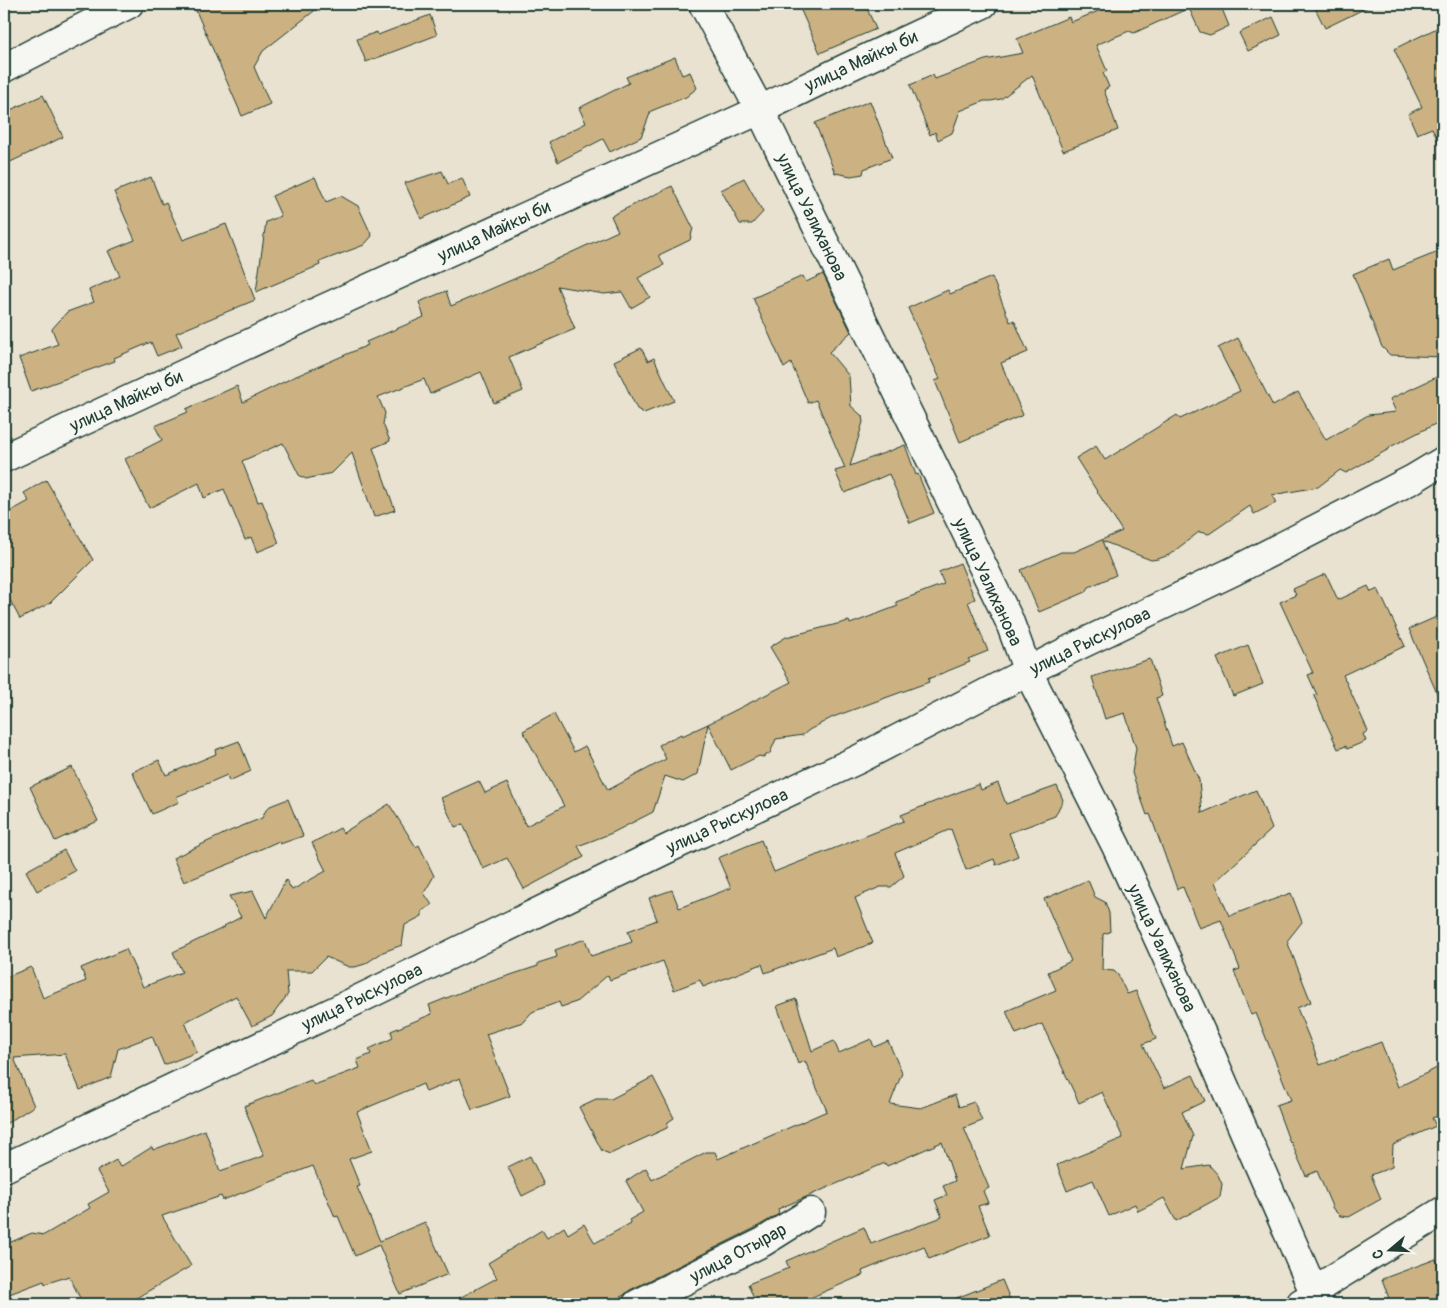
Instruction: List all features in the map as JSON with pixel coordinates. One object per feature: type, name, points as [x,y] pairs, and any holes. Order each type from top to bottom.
[{"type":"street","points":[[4,68],[130,4]]},
{"type":"street","name":"улица Уалиханова","points":[[703,4],[760,110],[1009,620],[1028,672],[1120,855],[1204,1041],[1311,1301]]},
{"type":"street","name":"улица Майкы би","points":[[4,458],[501,227],[760,110],[983,4]]},
{"type":"street","name":"улица Рыскулова","points":[[4,1168],[347,1006],[665,850],[859,759],[1071,649],[1234,571],[1413,479],[1443,461]]},
{"type":"street","name":"улица Отырар","points":[[637,1304],[763,1242],[811,1212]]},
{"type":"street","points":[[1311,1301],[1323,1285],[1443,1212]]},
{"type":"building","points":[[193,4],[323,4],[263,51],[254,67],[270,104],[242,116]]},
{"type":"building","points":[[798,4],[865,4],[876,29],[820,53]]},
{"type":"building","points":[[1116,4],[1220,4],[1229,26],[1210,35],[1200,32],[1189,8],[1134,33],[1129,31],[1096,45],[1107,71],[1103,73],[1109,87],[1104,90],[1118,130],[1063,151],[1032,75],[1001,99],[984,101],[960,111],[952,133],[938,140],[935,132],[930,135],[910,85],[933,75],[935,79],[985,60],[1023,53],[1017,39],[1069,17],[1071,22]]},
{"type":"building","points":[[1313,4],[1374,4],[1325,28]]},
{"type":"building","points":[[430,15],[437,35],[366,62],[357,39],[377,32],[378,35]]},
{"type":"building","points":[[1273,17],[1281,35],[1248,51],[1239,33]]},
{"type":"building","points":[[1443,25],[1443,152],[1432,128],[1417,134],[1408,114],[1422,107],[1394,49]]},
{"type":"building","points":[[675,57],[682,75],[690,72],[697,88],[686,97],[651,111],[641,137],[610,152],[603,139],[558,162],[549,142],[586,123],[579,108],[629,83],[626,77]]},
{"type":"building","points":[[43,95],[63,137],[4,165],[4,113]]},
{"type":"building","points":[[870,101],[892,158],[864,169],[863,174],[851,176],[835,173],[815,123]]},
{"type":"building","points":[[442,171],[448,184],[462,178],[470,197],[421,219],[405,183]]},
{"type":"building","points":[[151,177],[162,204],[166,202],[183,240],[226,224],[255,300],[176,333],[182,346],[157,356],[151,342],[114,358],[115,361],[31,391],[19,358],[58,344],[52,329],[67,312],[94,302],[89,290],[120,276],[108,251],[135,240],[114,192]]},
{"type":"building","points":[[315,177],[326,202],[341,196],[358,206],[372,236],[364,245],[319,262],[320,265],[256,292],[266,222],[281,216],[272,196]]},
{"type":"building","points":[[744,178],[763,212],[752,224],[740,224],[721,190]]},
{"type":"building","points":[[672,186],[693,228],[690,240],[659,255],[664,265],[638,278],[650,297],[631,308],[622,292],[604,294],[557,286],[575,329],[509,357],[523,391],[494,403],[481,372],[430,394],[424,379],[378,397],[385,413],[383,424],[390,441],[373,448],[395,510],[374,517],[352,453],[332,473],[306,479],[299,475],[283,443],[242,461],[258,502],[262,501],[279,543],[257,552],[251,537],[245,540],[224,489],[204,498],[199,483],[149,508],[125,459],[162,440],[155,426],[188,412],[186,409],[237,386],[243,402],[294,377],[368,345],[366,342],[424,317],[419,302],[446,291],[451,306],[618,231],[611,216]]},
{"type":"building","points":[[1443,250],[1443,357],[1390,355],[1382,347],[1353,274],[1389,259],[1393,270]]},
{"type":"building","points":[[823,274],[851,332],[829,352],[849,376],[851,406],[862,416],[863,422],[850,466],[905,445],[916,475],[918,474],[934,513],[910,523],[889,474],[845,493],[835,471],[845,468],[816,400],[808,403],[791,363],[784,368],[753,298],[803,276],[806,282]]},
{"type":"building","points":[[992,277],[1010,322],[1014,320],[1028,352],[1001,363],[1023,415],[960,442],[935,381],[940,379],[908,308],[948,290],[950,294]]},
{"type":"building","points":[[1238,338],[1273,406],[1298,392],[1326,440],[1368,415],[1396,412],[1390,399],[1443,374],[1443,420],[1390,447],[1346,473],[1340,470],[1318,487],[1272,495],[1276,503],[1254,514],[1250,506],[1209,534],[1199,532],[1169,555],[1158,559],[1151,560],[1102,541],[1116,575],[1089,587],[1086,592],[1039,612],[1021,570],[1061,552],[1074,552],[1122,531],[1076,458],[1096,446],[1105,460],[1177,415],[1180,419],[1240,391],[1218,348]]},
{"type":"building","points":[[641,348],[648,361],[654,358],[674,401],[644,413],[637,409],[614,361]]},
{"type":"building","points":[[46,480],[93,560],[50,603],[20,619],[4,589],[4,515],[29,501],[24,493]]},
{"type":"building","points":[[960,563],[975,599],[968,602],[988,651],[968,659],[970,662],[928,679],[929,682],[833,717],[803,735],[776,739],[770,753],[763,757],[759,756],[731,770],[708,724],[791,682],[770,647],[786,637],[849,621],[850,624],[898,606],[896,602],[944,584],[939,572]]},
{"type":"building","points":[[1326,574],[1338,600],[1368,586],[1371,592],[1378,589],[1405,646],[1343,675],[1368,731],[1363,734],[1366,741],[1347,749],[1346,746],[1338,749],[1314,696],[1317,695],[1308,675],[1313,673],[1280,602],[1296,595],[1293,589]]},
{"type":"building","points":[[1443,614],[1443,707],[1409,629]]},
{"type":"building","points":[[1248,645],[1263,684],[1233,696],[1217,658]]},
{"type":"building","points":[[1150,659],[1162,696],[1156,698],[1172,746],[1182,742],[1199,780],[1202,813],[1256,790],[1272,829],[1215,882],[1229,916],[1291,893],[1302,922],[1287,941],[1311,1002],[1297,1008],[1320,1065],[1381,1042],[1398,1087],[1443,1065],[1443,1114],[1432,1118],[1436,1126],[1393,1145],[1392,1167],[1371,1175],[1381,1199],[1349,1217],[1340,1216],[1333,1209],[1317,1171],[1306,1176],[1290,1143],[1276,1105],[1291,1100],[1256,1013],[1251,1015],[1234,971],[1240,969],[1221,920],[1199,928],[1183,887],[1177,889],[1150,814],[1147,815],[1132,773],[1136,748],[1125,713],[1105,719],[1092,677]]},
{"type":"building","points":[[554,714],[574,752],[585,746],[608,790],[666,759],[659,745],[708,724],[698,774],[683,782],[665,776],[653,812],[612,833],[578,846],[584,857],[524,889],[507,858],[483,869],[463,824],[455,827],[441,798],[479,781],[485,793],[507,783],[526,826],[564,806],[523,731]]},
{"type":"building","points":[[239,741],[251,771],[229,781],[227,775],[176,797],[179,802],[152,814],[132,772],[159,760],[166,775],[216,754],[215,750]]},
{"type":"building","points":[[72,767],[98,821],[55,841],[30,787]]},
{"type":"building","points":[[998,783],[1006,804],[1057,786],[1063,800],[1055,816],[1009,833],[1018,856],[996,865],[994,859],[966,870],[951,829],[895,853],[904,876],[891,887],[880,887],[855,898],[873,943],[836,957],[833,948],[765,973],[762,964],[703,987],[700,980],[674,990],[663,961],[610,980],[608,975],[576,1002],[561,1007],[559,1002],[532,1012],[523,1022],[486,1034],[510,1096],[472,1110],[460,1078],[426,1092],[423,1084],[357,1112],[372,1151],[349,1159],[360,1186],[357,1187],[380,1241],[425,1222],[448,1274],[400,1294],[379,1245],[355,1256],[338,1216],[335,1217],[313,1166],[223,1200],[221,1196],[162,1216],[191,1266],[126,1304],[83,1304],[69,1276],[45,1284],[44,1281],[4,1296],[4,1245],[32,1233],[44,1235],[90,1208],[88,1204],[109,1192],[97,1171],[116,1160],[120,1167],[152,1147],[153,1150],[205,1130],[220,1171],[264,1156],[244,1106],[311,1080],[314,1085],[360,1068],[357,1060],[371,1054],[369,1049],[393,1038],[391,1031],[432,1014],[429,1005],[474,987],[538,966],[538,963],[557,957],[555,950],[585,939],[591,956],[632,942],[628,931],[657,920],[649,898],[672,890],[679,908],[731,888],[718,858],[761,840],[774,872],[904,821],[901,815],[979,784],[981,790]]},
{"type":"building","points":[[288,799],[303,836],[280,844],[279,841],[237,861],[184,882],[173,858],[262,818],[270,806]]},
{"type":"building","points":[[389,804],[416,847],[419,845],[434,876],[424,893],[432,905],[422,911],[422,916],[405,925],[402,945],[383,952],[365,964],[355,967],[349,967],[326,957],[312,971],[286,971],[288,994],[272,1016],[252,1026],[236,996],[185,1022],[197,1052],[164,1065],[152,1036],[118,1049],[111,1077],[80,1090],[65,1054],[14,1058],[34,1106],[4,1125],[4,978],[31,967],[43,998],[86,981],[81,968],[126,949],[143,987],[182,972],[173,952],[225,927],[241,917],[229,896],[253,891],[266,918],[286,880],[292,890],[326,871],[312,843],[340,828],[343,833]]},
{"type":"building","points":[[64,850],[75,871],[37,891],[26,871]]},
{"type":"building","points":[[1088,880],[1095,897],[1105,902],[1109,913],[1110,932],[1103,934],[1102,970],[1114,971],[1118,975],[1127,994],[1136,991],[1156,1039],[1143,1044],[1164,1088],[1193,1075],[1205,1101],[1182,1112],[1193,1136],[1184,1169],[1209,1165],[1218,1175],[1222,1184],[1220,1197],[1176,1221],[1164,1198],[1138,1211],[1135,1204],[1109,1216],[1093,1180],[1067,1191],[1057,1165],[1123,1138],[1102,1092],[1079,1103],[1042,1024],[1016,1034],[1006,1011],[1056,990],[1048,972],[1071,961],[1044,899]]},
{"type":"building","points":[[796,999],[812,1051],[834,1041],[839,1053],[871,1039],[874,1047],[888,1041],[902,1073],[890,1104],[921,1108],[955,1095],[959,1107],[974,1102],[982,1121],[964,1128],[989,1188],[983,1191],[988,1203],[978,1206],[990,1235],[929,1259],[924,1246],[862,1271],[863,1275],[796,1304],[756,1304],[748,1284],[789,1268],[786,1261],[864,1227],[871,1244],[942,1217],[935,1200],[947,1195],[943,1186],[955,1181],[942,1142],[887,1166],[885,1163],[778,1209],[779,1214],[755,1228],[630,1290],[606,1304],[448,1304],[497,1278],[488,1263],[542,1230],[547,1238],[564,1227],[568,1234],[584,1224],[595,1243],[631,1223],[629,1220],[643,1212],[626,1181],[646,1168],[652,1180],[706,1152],[715,1152],[718,1159],[827,1111],[805,1061],[798,1064],[777,1006]]},
{"type":"building","points":[[653,1077],[674,1118],[668,1122],[667,1128],[610,1154],[602,1151],[579,1107],[596,1099],[611,1099]]},
{"type":"building","points":[[530,1156],[544,1185],[522,1196],[508,1167]]},
{"type":"building","points":[[1436,1259],[1443,1280],[1443,1304],[1391,1304],[1382,1279]]},
{"type":"building","points":[[1002,1280],[1012,1304],[944,1304],[944,1303]]}]
